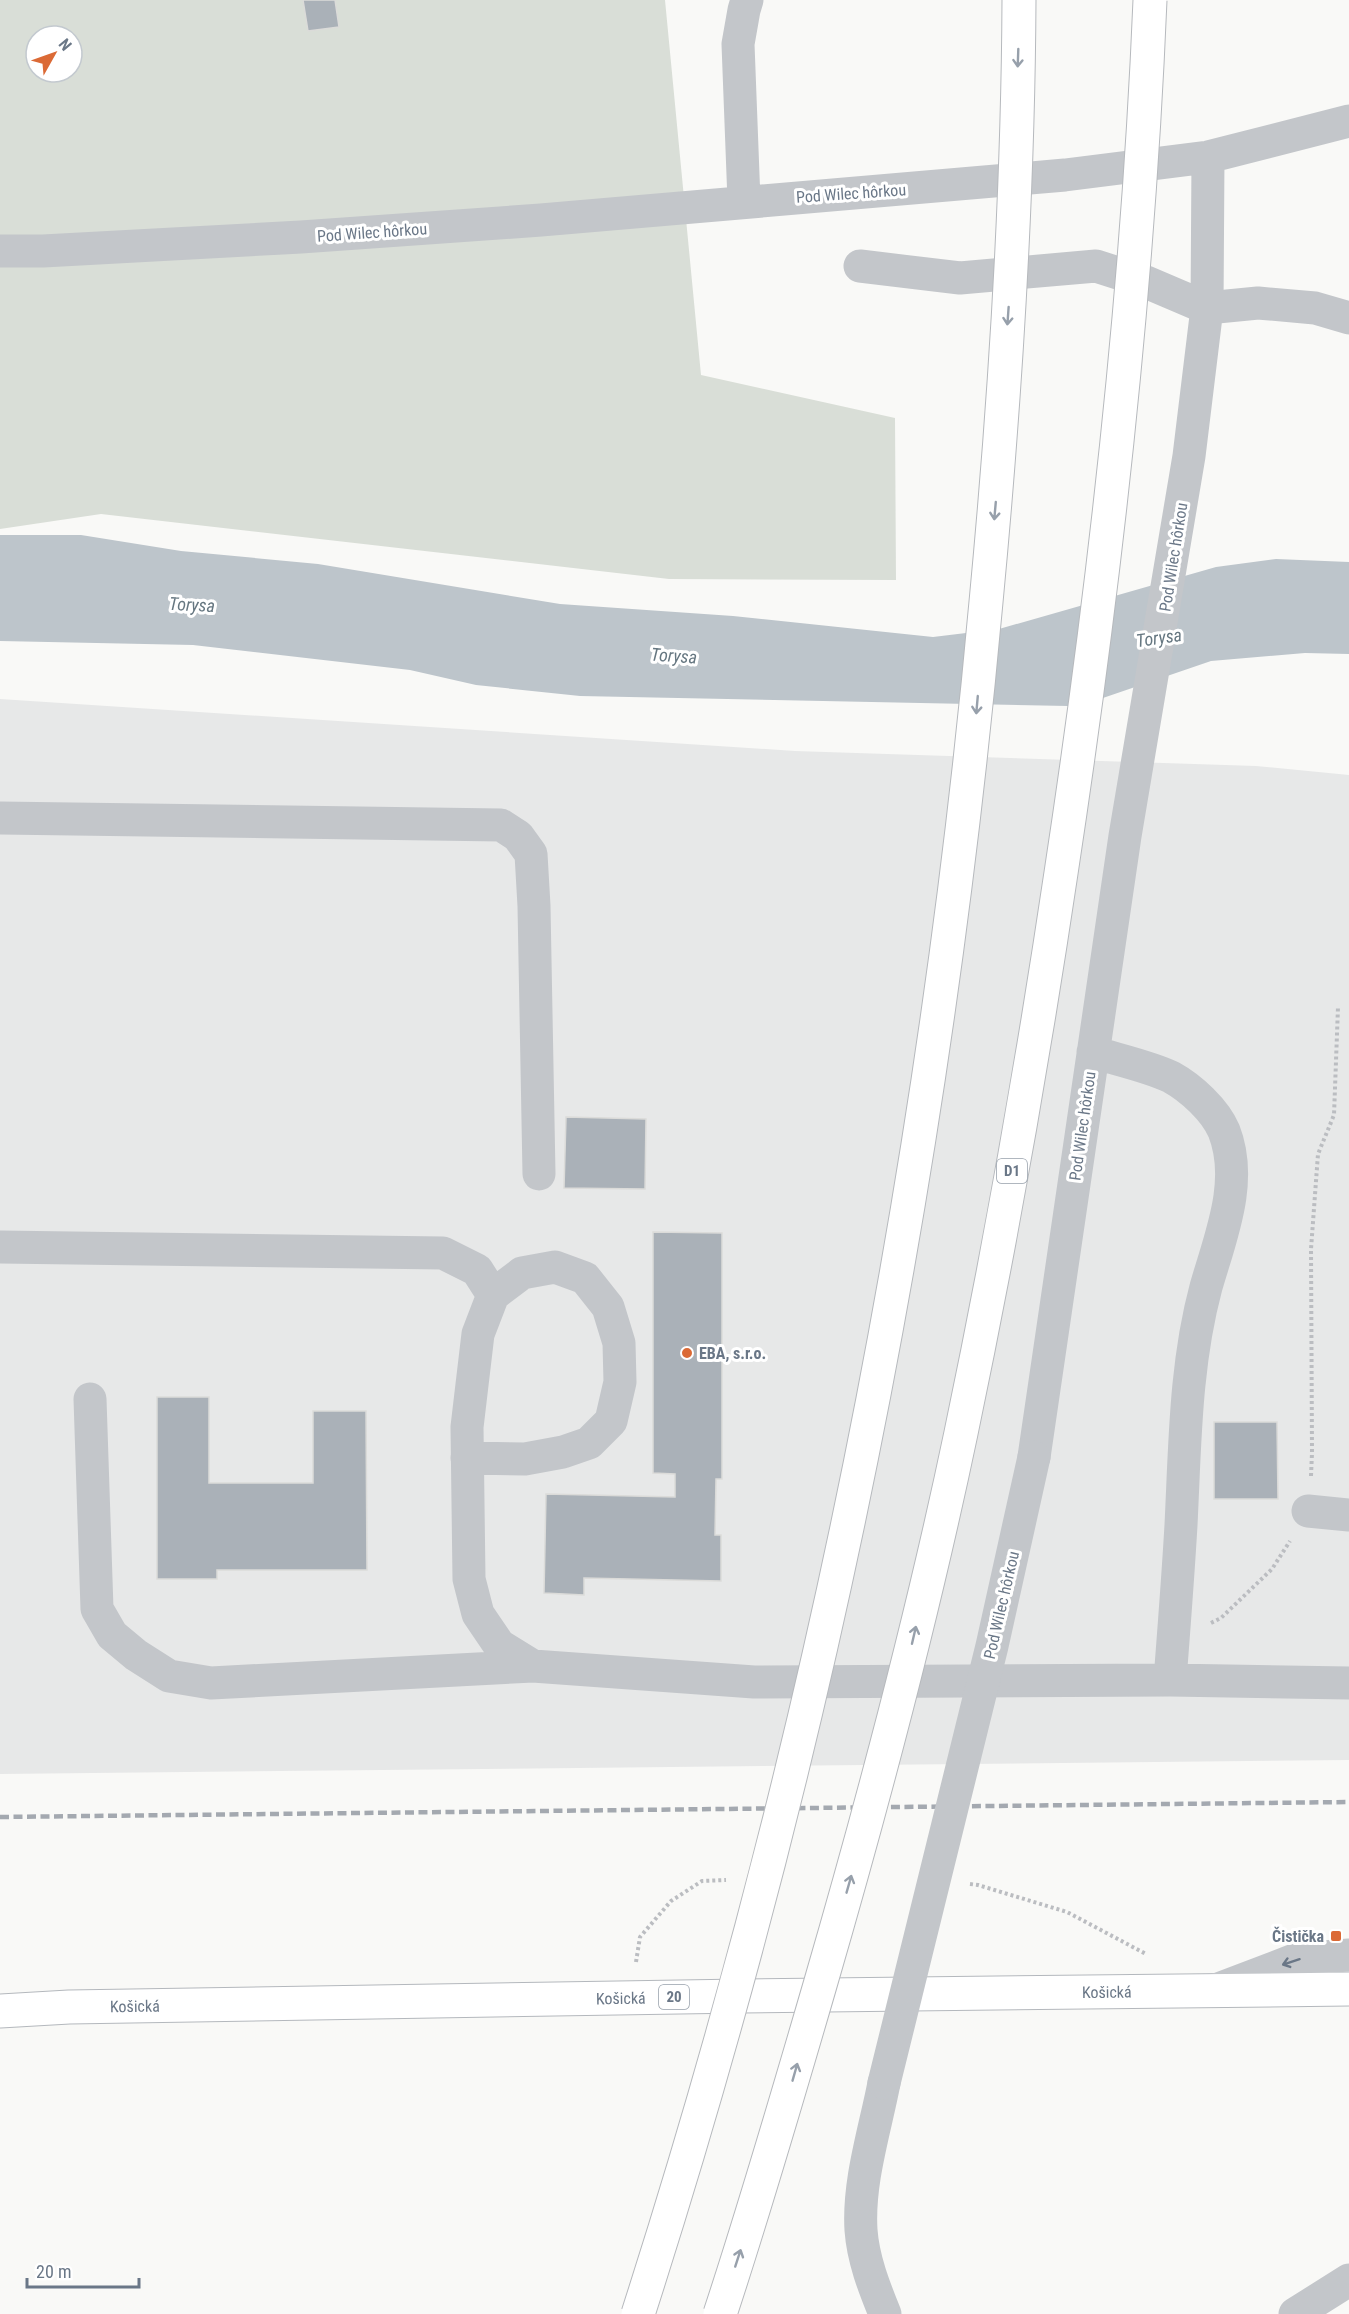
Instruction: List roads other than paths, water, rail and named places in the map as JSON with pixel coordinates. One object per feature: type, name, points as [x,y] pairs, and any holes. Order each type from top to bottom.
[{"type":"main road","points":[[638,2314],[681,2180],[758,1906],[818,1667],[866,1438],[916,1168],[945,971],[974,732],[999,461],[1012,255],[1019,0]]},
{"type":"main road","name":"D1","points":[[720,2314],[757,2200],[853,1872],[908,1664],[960,1438],[1007,1205],[1041,1003],[1082,734],[1108,536],[1136,230],[1150,0]]},
{"type":"main road","name":"Košická","points":[[0,2012],[116,2006],[1349,1989]]},
{"type":"street","points":[[744,201],[738,44],[747,0]]},
{"type":"street","name":"Pod Wilec hôrkou","points":[[0,250],[44,251],[301,237],[541,220],[1065,175],[1208,157],[1349,121]]},
{"type":"street","name":"Pod Wilec hôrkou","points":[[885,2314],[869,2274],[861,2229],[864,2181],[884,2083],[992,1646],[1034,1457],[1125,836],[1189,456],[1207,308],[1208,157]]},
{"type":"street","points":[[860,266],[960,278],[1096,266],[1146,282],[1207,308],[1269,304],[1315,308],[1349,318]]},
{"type":"street","points":[[0,818],[501,825],[518,836],[531,854],[539,1174]]},
{"type":"street","points":[[1093,1052],[1171,1077],[1208,1105],[1224,1131],[1231,1167],[1230,1201],[1202,1304],[1184,1424],[1181,1526],[1170,1680]]},
{"type":"street","points":[[0,1247],[443,1253],[477,1270],[493,1295]]},
{"type":"street","points":[[467,1458],[525,1459],[563,1452],[588,1443],[611,1421],[620,1382],[619,1343],[608,1307],[585,1278],[555,1267],[522,1273],[493,1295],[478,1334],[467,1427],[467,1458],[469,1579],[478,1614],[499,1645],[534,1666]]},
{"type":"street","points":[[90,1399],[97,1609],[112,1635],[136,1655],[169,1676],[211,1683],[534,1666],[754,1682],[1170,1680],[1349,1683]]},
{"type":"street","points":[[1308,1511],[1349,1515]]},
{"type":"street","points":[[1216,1990],[1297,1959],[1349,1955]]},
{"type":"street","points":[[1295,2314],[1349,2280]]},
{"type":"water","name":"Torysa","points":[[0,535],[81,535],[181,551],[318,564],[560,604],[733,616],[933,637],[999,629],[1216,567],[1276,559],[1349,562],[1349,654],[1305,653],[1211,661],[1100,699],[1068,706],[580,696],[476,685],[410,670],[193,645],[0,641]]},
{"type":"railway","points":[[0,1817],[1349,1802]]},
{"type":"place","name":"EBA, s.r.o.","points":[[687,1353]]},
{"type":"place","name":"Čistička","points":[[1336,1936]]}]
